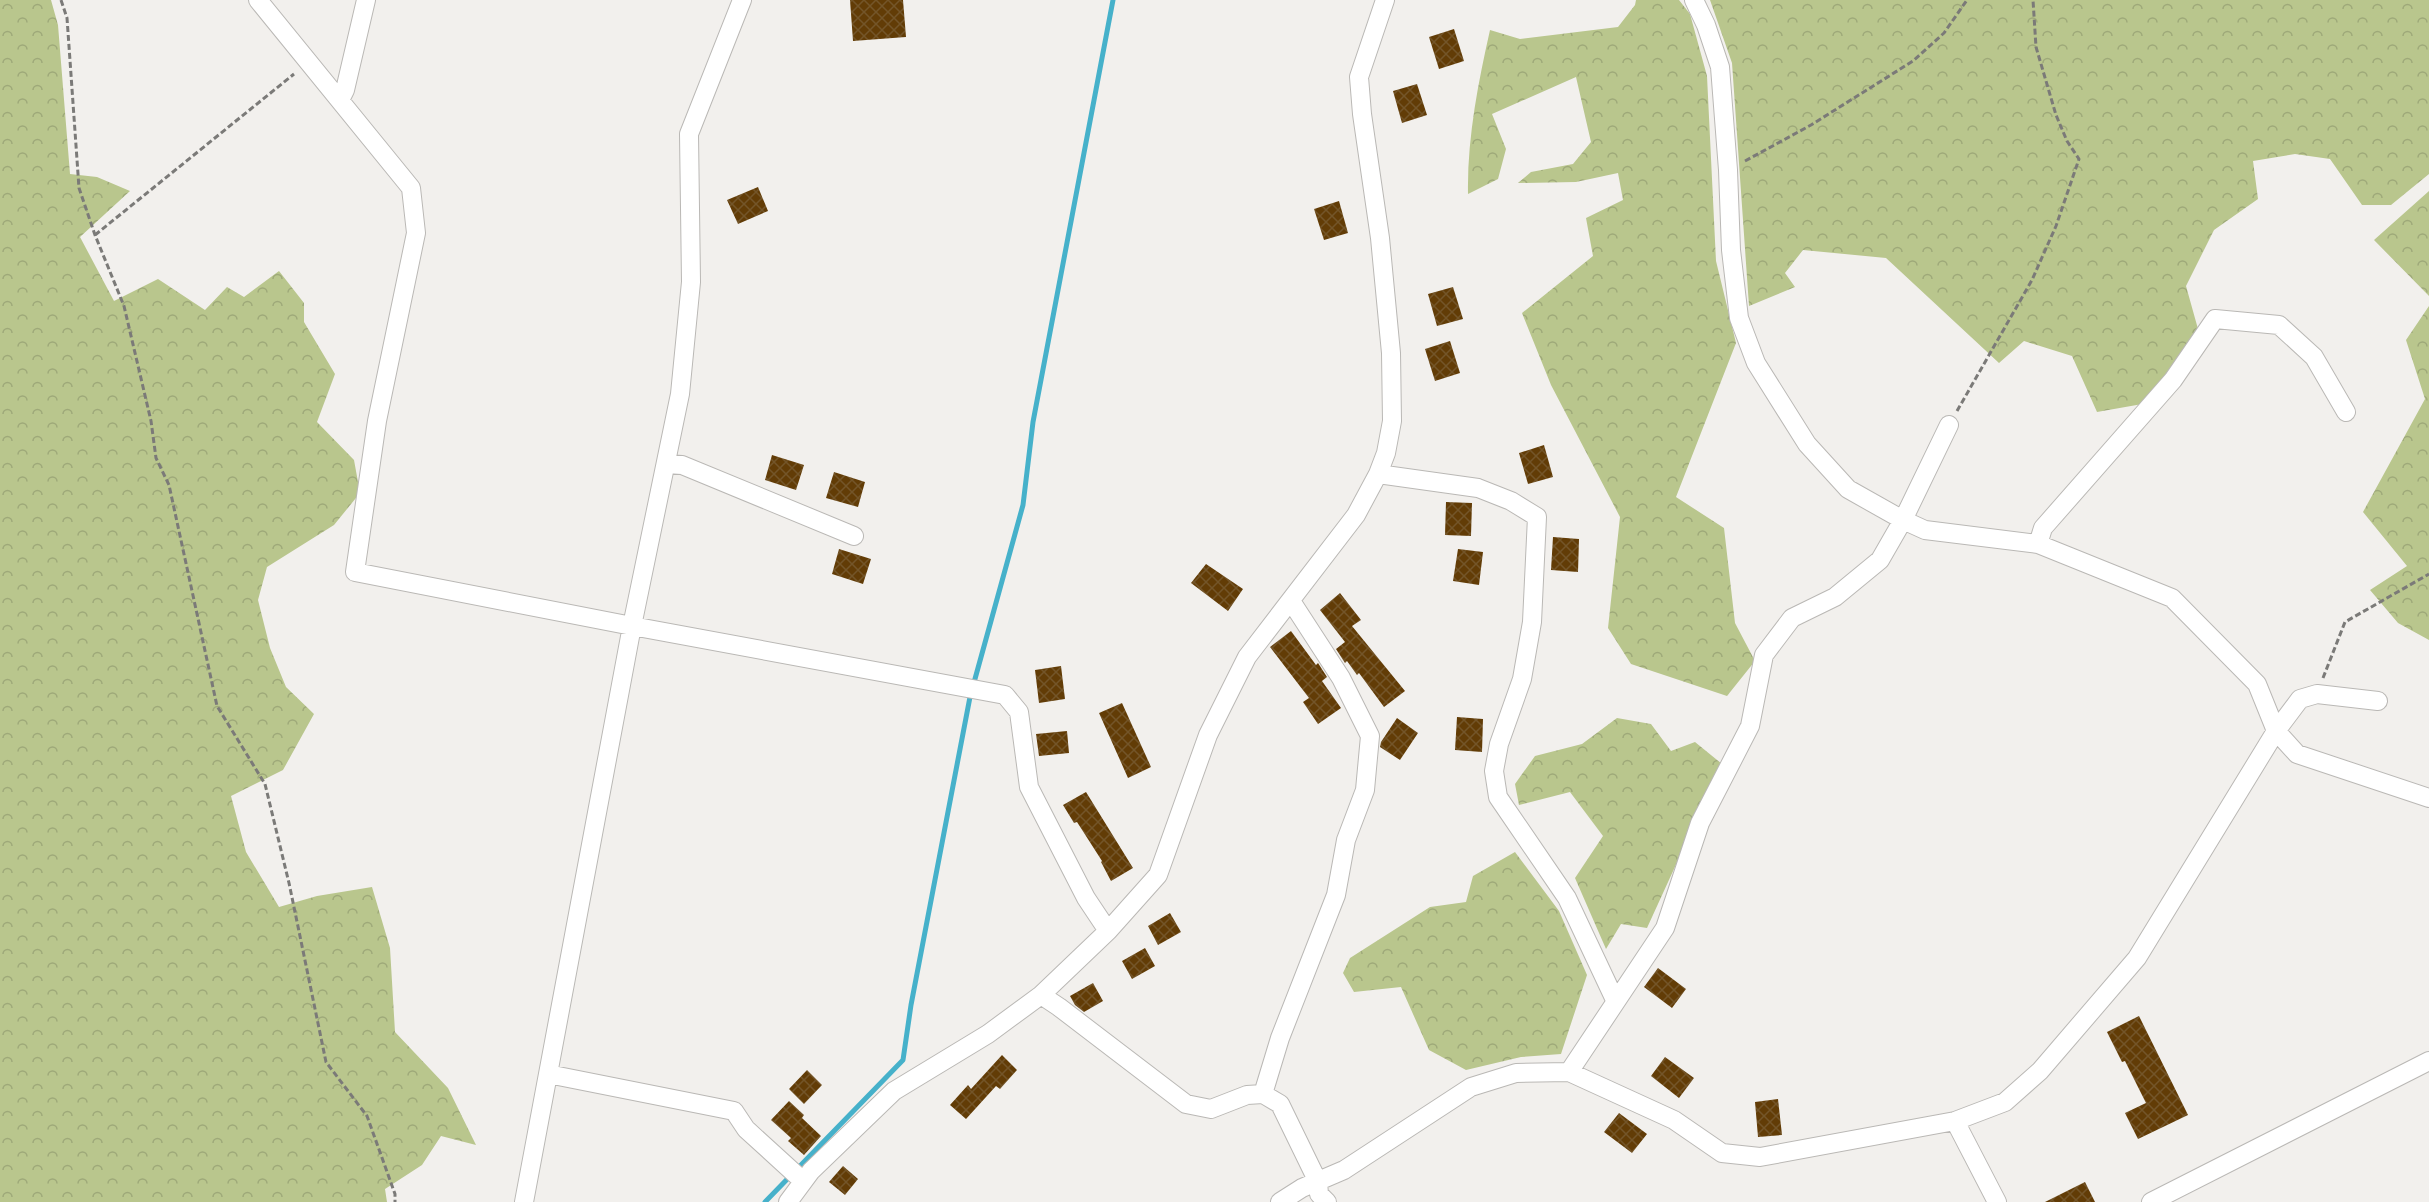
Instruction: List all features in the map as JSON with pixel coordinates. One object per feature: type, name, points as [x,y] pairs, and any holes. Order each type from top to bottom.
[{"type":"street","points":[[258,0],[411,188],[416,233],[377,421],[355,572],[1005,695],[1019,712],[1029,787],[1086,898],[1108,931]]},
{"type":"street","points":[[340,100],[345,90],[366,0]]},
{"type":"street","points":[[524,1202],[632,626],[680,394],[691,282],[689,134],[742,0]]},
{"type":"street","points":[[793,1200],[803,1181],[846,1135],[894,1091],[988,1034],[1041,995],[1108,931],[1158,874],[1208,735],[1247,657],[1356,515],[1378,474],[1386,453],[1392,421],[1391,353],[1380,238],[1362,114],[1359,77],[1385,0]]},
{"type":"street","points":[[1694,0],[1706,25],[1720,67],[1728,170],[1731,250],[1739,318],[1756,363],[1807,444],[1848,489],[1925,530],[2038,544],[2172,598],[2257,684],[2276,731],[2297,754],[2429,798]]},
{"type":"street","points":[[2038,544],[2043,528],[2173,381],[2215,318],[2279,325],[2313,357],[2346,412]]},
{"type":"street","points":[[1569,1072],[1665,928],[1700,823],[1750,726],[1764,655],[1792,618],[1835,597],[1880,560],[1903,520],[1949,425]]},
{"type":"street","points":[[666,464],[682,465],[854,536]]},
{"type":"street","points":[[1378,474],[1478,488],[1511,501],[1537,517],[1532,622],[1522,680],[1499,744],[1494,771],[1495,780],[1498,797],[1567,898],[1615,1000]]},
{"type":"street","points":[[1263,1094],[1280,1038],[1335,895],[1346,840],[1365,790],[1370,736],[1341,678],[1291,601]]},
{"type":"street","points":[[1280,1202],[1344,1170],[1471,1087],[1516,1073],[1569,1072],[1674,1120],[1722,1153],[1760,1158],[1956,1121],[2005,1102],[2031,1079],[2137,958],[2276,731],[2300,699],[2317,694],[2378,701]]},
{"type":"street","points":[[1041,995],[1186,1104],[1211,1109],[1246,1095],[1263,1094],[1280,1104],[1318,1182],[1319,1194],[1327,1202]]},
{"type":"street","points":[[2151,1202],[2429,1061]]},
{"type":"street","points":[[548,1074],[734,1111],[746,1129],[803,1181]]},
{"type":"street","points":[[1956,1121],[1996,1202]]},
{"type":"path","points":[[61,0],[67,18],[79,188],[124,306],[151,421],[156,458],[169,485],[217,706],[266,784],[326,1062],[367,1116],[395,1194],[395,1202]]},
{"type":"path","points":[[1728,170],[1811,125],[1913,61],[1944,33],[1967,0]]},
{"type":"path","points":[[1949,425],[2032,280],[2056,226],[2079,159],[2067,141],[2056,115],[2037,48],[2033,0]]},
{"type":"path","points":[[95,235],[309,61]]},
{"type":"path","points":[[2317,694],[2345,622],[2429,574]]},
{"type":"green space","points":[[0,0],[51,0],[58,25],[70,174],[97,177],[130,191],[80,237],[114,301],[158,279],[205,310],[227,287],[244,297],[279,271],[304,303],[304,322],[335,374],[317,422],[354,460],[360,493],[334,525],[267,567],[258,600],[270,648],[286,687],[314,714],[283,770],[231,796],[246,852],[279,907],[317,896],[372,887],[390,948],[395,1032],[448,1088],[476,1145],[441,1136],[422,1165],[385,1189],[387,1202],[0,1202]]},
{"type":"green space","points":[[1636,0],[1679,0],[1690,14],[1707,76],[1716,261],[1736,343],[1676,497],[1724,528],[1735,623],[1755,661],[1727,696],[1631,664],[1608,628],[1620,517],[1551,385],[1522,313],[1593,256],[1586,218],[1623,200],[1618,173],[1576,182],[1518,183],[1531,172],[1573,164],[1591,142],[1576,77],[1492,114],[1506,149],[1498,179],[1468,194],[1469,153],[1474,112],[1490,30],[1520,39],[1618,27],[1635,5]]},
{"type":"green space","points":[[1710,0],[2429,0],[2429,174],[2391,205],[2362,205],[2330,159],[2295,154],[2253,161],[2258,199],[2214,230],[2186,286],[2198,329],[2148,403],[2097,412],[2072,356],[2024,341],[1999,363],[1886,258],[1803,250],[1785,273],[1795,287],[1749,306],[1732,63]]},
{"type":"green space","points":[[2429,191],[2429,296],[2374,240]]},
{"type":"green space","points":[[2429,306],[2429,640],[2398,623],[2370,590],[2407,566],[2363,512],[2425,399],[2406,340]]},
{"type":"green space","points":[[1617,718],[1651,724],[1671,751],[1695,742],[1722,764],[1647,928],[1621,924],[1606,949],[1575,878],[1603,836],[1570,792],[1519,805],[1515,784],[1535,756],[1582,744]]},
{"type":"green space","points":[[1515,852],[1559,911],[1587,975],[1561,1054],[1521,1057],[1466,1070],[1429,1050],[1401,987],[1354,992],[1343,973],[1350,958],[1430,907],[1466,902],[1473,876]]},
{"type":"building","points":[[850,0],[903,0],[906,37],[853,41]]},
{"type":"building","points":[[1454,29],[1464,61],[1439,69],[1429,37]]},
{"type":"building","points":[[1417,84],[1427,115],[1402,123],[1393,91]]},
{"type":"building","points":[[758,187],[768,211],[738,224],[727,200]]},
{"type":"building","points":[[1339,201],[1348,233],[1324,240],[1314,209]]},
{"type":"building","points":[[1453,287],[1463,319],[1437,326],[1428,294]]},
{"type":"building","points":[[1450,341],[1460,373],[1435,381],[1425,349]]},
{"type":"building","points":[[1544,445],[1553,477],[1528,484],[1519,453]]},
{"type":"building","points":[[772,455],[804,465],[796,490],[765,480]]},
{"type":"building","points":[[834,472],[865,482],[858,507],[826,498]]},
{"type":"building","points":[[1446,502],[1472,503],[1471,536],[1445,535]]},
{"type":"building","points":[[1553,537],[1579,539],[1578,572],[1551,570]]},
{"type":"building","points":[[839,549],[871,559],[863,584],[832,574]]},
{"type":"building","points":[[1458,549],[1483,552],[1479,585],[1453,581]]},
{"type":"building","points":[[1206,564],[1243,589],[1228,611],[1191,583]]},
{"type":"building","points":[[1340,593],[1361,620],[1352,626],[1405,691],[1384,707],[1359,673],[1357,675],[1347,661],[1345,663],[1336,649],[1345,642],[1320,610]]},
{"type":"building","points":[[1291,631],[1316,665],[1318,663],[1327,677],[1322,681],[1341,708],[1318,724],[1303,702],[1309,698],[1270,647]]},
{"type":"building","points":[[1061,666],[1065,699],[1039,703],[1035,670]]},
{"type":"building","points":[[1122,703],[1151,767],[1128,778],[1099,713]]},
{"type":"building","points":[[1457,717],[1483,719],[1482,752],[1455,750]]},
{"type":"building","points":[[1397,718],[1418,733],[1400,760],[1380,747]]},
{"type":"building","points":[[1067,731],[1069,753],[1039,756],[1036,734]]},
{"type":"building","points":[[1086,792],[1133,868],[1111,881],[1102,861],[1063,805]]},
{"type":"building","points":[[1170,913],[1181,932],[1158,945],[1148,926]]},
{"type":"building","points":[[1145,948],[1155,966],[1132,979],[1122,961]]},
{"type":"building","points":[[1658,968],[1686,989],[1672,1008],[1644,987]]},
{"type":"building","points":[[1093,983],[1103,1001],[1084,1012],[1075,1005],[1070,996]]},
{"type":"building","points":[[2139,1016],[2188,1115],[2138,1139],[2125,1113],[2146,1103],[2125,1061],[2122,1062],[2107,1032]]},
{"type":"building","points":[[1002,1055],[1017,1070],[1000,1089],[996,1086],[966,1119],[950,1105],[968,1085],[971,1089]]},
{"type":"building","points":[[1665,1057],[1694,1078],[1679,1098],[1651,1076]]},
{"type":"building","points":[[807,1070],[822,1085],[804,1104],[789,1089]]},
{"type":"building","points":[[1778,1099],[1782,1135],[1758,1137],[1755,1102]]},
{"type":"building","points":[[789,1101],[804,1115],[802,1118],[821,1136],[804,1155],[788,1141],[791,1138],[771,1120]]},
{"type":"building","points":[[1619,1113],[1647,1134],[1632,1153],[1604,1132]]},
{"type":"building","points":[[843,1166],[858,1179],[845,1195],[829,1182]]},
{"type":"building","points":[[2085,1182],[2095,1202],[2045,1202]]},
{"type":"waterway","points":[[765,1202],[903,1060],[911,1005],[970,697],[1023,505],[1033,422],[1113,0]]}]
